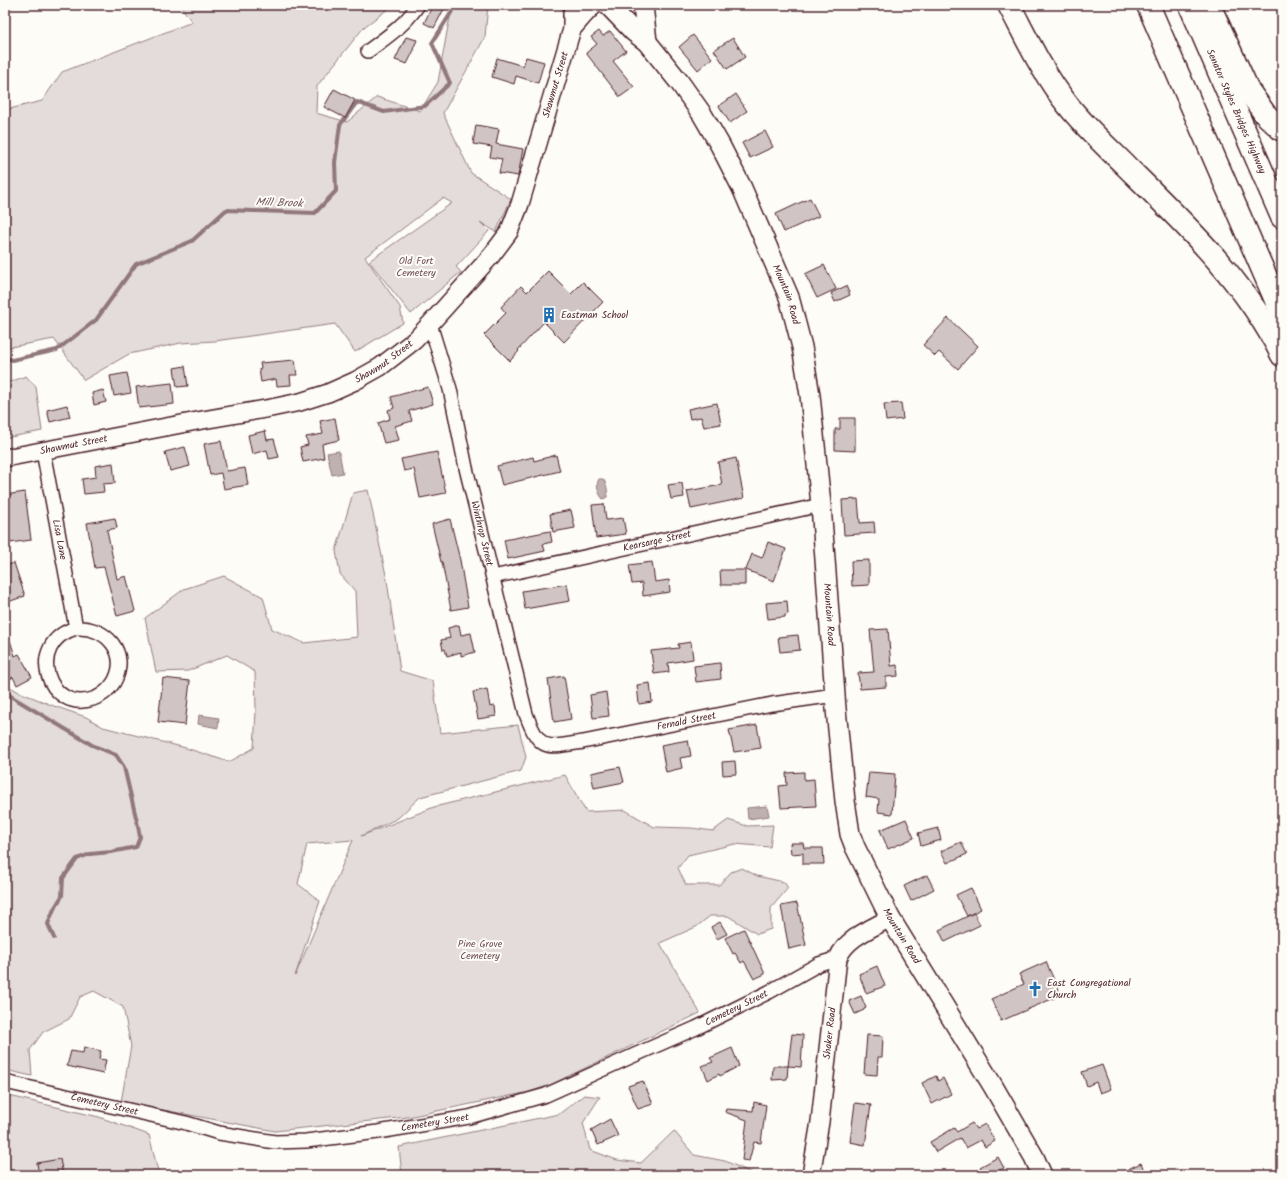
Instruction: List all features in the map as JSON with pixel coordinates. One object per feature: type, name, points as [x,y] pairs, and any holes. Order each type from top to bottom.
[{"type":"highway","points":[[1009,5],[1042,68],[1066,104],[1097,137],[1181,220],[1220,264],[1257,311],[1282,356]]},
{"type":"highway","points":[[1148,5],[1282,314]]},
{"type":"highway","name":"Senator Styles Bridges Highway","points":[[1190,5],[1282,217]]},
{"type":"highway","points":[[1210,5],[1248,90],[1265,114],[1282,130]]},
{"type":"main road","name":"Mountain Road","points":[[608,5],[634,32],[647,42],[702,114],[742,188],[789,297],[802,346],[810,395],[821,505],[835,695],[845,801],[850,834],[890,918],[993,1086],[1034,1157],[1042,1175]]},
{"type":"main road","points":[[643,5],[647,42]]},
{"type":"street","points":[[368,51],[396,30],[411,16],[418,5]]},
{"type":"street","name":"Shawmut Street","points":[[5,458],[300,402],[328,393],[355,381],[380,367],[415,340],[491,256],[508,232],[520,204],[572,29],[572,13],[575,5]]},
{"type":"street","name":"Shawmut Street","points":[[572,29],[587,10],[595,5]]},
{"type":"street","name":"Winthrop Street","points":[[430,324],[450,389],[466,468],[526,714],[531,728],[539,742]]},
{"type":"street","name":"Lisa Lane","points":[[42,451],[76,628]]},
{"type":"street","name":"Kearsarge Street","points":[[493,577],[821,505]]},
{"type":"street","points":[[76,628],[90,629],[103,634],[113,644],[118,657],[118,671],[113,684],[104,694],[91,700],[77,700],[64,696],[54,687],[48,675],[46,661],[53,642],[63,633],[76,628]]},
{"type":"street","name":"Fernald Street","points":[[539,742],[554,747],[772,704],[835,695]]},
{"type":"street","points":[[838,958],[842,950],[853,939],[890,918]]},
{"type":"street","name":"Cemetery Street","points":[[5,1082],[186,1123],[219,1133],[275,1142],[378,1132],[469,1117],[546,1095],[696,1028],[769,992],[819,964],[838,958]]},
{"type":"street","name":"Shaker Road","points":[[811,1175],[820,1122],[838,958]]},
{"type":"green space","name":"Old Fort Cemetery","points":[[180,5],[393,5],[364,27],[317,86],[316,113],[347,122],[377,97],[420,111],[438,82],[453,5],[488,5],[485,37],[443,113],[471,173],[511,199],[496,232],[480,222],[489,231],[456,267],[461,272],[411,314],[369,261],[452,203],[443,198],[365,257],[400,307],[403,323],[355,352],[335,324],[215,341],[181,343],[129,354],[84,380],[54,339],[5,348],[5,110],[42,101],[62,72],[192,22]]},
{"type":"green space","points":[[26,376],[36,387],[42,431],[5,438],[5,384]]},
{"type":"green space","name":"Pine Grove Cemetery","points":[[368,490],[387,580],[400,671],[433,681],[440,733],[518,725],[526,757],[521,771],[420,797],[398,818],[361,836],[434,807],[565,775],[586,812],[625,810],[654,827],[691,828],[713,831],[728,820],[747,826],[773,825],[770,847],[735,844],[688,855],[678,868],[686,885],[719,885],[731,872],[742,868],[757,876],[784,882],[788,888],[771,908],[771,929],[757,934],[728,916],[710,916],[696,927],[660,943],[700,1013],[550,1085],[529,1092],[408,1117],[275,1131],[121,1102],[131,1046],[123,1007],[94,991],[80,997],[69,1019],[43,1032],[30,1050],[32,1076],[5,1070],[5,684],[19,692],[86,717],[103,727],[186,748],[229,762],[254,748],[256,710],[255,672],[227,655],[188,671],[156,672],[145,618],[184,589],[224,576],[263,597],[272,629],[304,643],[357,637],[355,591],[340,574],[336,551],[353,493]],"holes":[[[353,840],[295,976],[320,901],[298,884],[307,844]]]},
{"type":"green space","points":[[5,1095],[99,1117],[149,1135],[159,1175],[5,1175]]},
{"type":"green space","points":[[584,1095],[600,1097],[583,1123],[590,1150],[617,1160],[641,1163],[674,1131],[694,1155],[725,1161],[752,1173],[762,1175],[402,1175],[399,1147],[559,1114]]},
{"type":"shaded area","points":[[339,451],[343,473],[332,475],[327,453]]},
{"type":"shaded area","points":[[599,479],[603,479],[607,488],[607,497],[603,499],[598,490],[597,484]]},
{"type":"shaded area","points":[[199,715],[219,718],[218,728],[198,724]]},
{"type":"shaded area","points":[[767,806],[769,816],[748,819],[747,808]]},
{"type":"building","points":[[433,5],[446,5],[434,28],[424,23]]},
{"type":"building","points":[[599,31],[603,36],[610,31],[626,51],[613,61],[634,87],[620,97],[586,53],[597,44],[591,37]]},
{"type":"building","points":[[693,35],[712,58],[698,70],[679,47]]},
{"type":"building","points":[[406,37],[417,40],[407,64],[395,60]]},
{"type":"building","points":[[733,38],[745,57],[727,69],[714,50]]},
{"type":"building","points":[[526,57],[544,62],[538,83],[516,76],[514,84],[492,77],[497,58],[523,66]]},
{"type":"building","points":[[334,89],[355,100],[345,118],[324,107]]},
{"type":"building","points":[[736,94],[747,111],[730,123],[719,106]]},
{"type":"building","points":[[476,125],[499,129],[496,144],[523,149],[518,176],[499,173],[502,159],[490,157],[492,147],[473,144]]},
{"type":"building","points":[[765,131],[773,147],[750,158],[742,143]]},
{"type":"building","points":[[810,198],[819,216],[784,232],[776,214]]},
{"type":"building","points":[[824,265],[836,289],[817,298],[805,274]]},
{"type":"building","name":"Eastman School","points":[[548,271],[571,294],[583,282],[603,302],[564,342],[544,322],[510,361],[484,335],[506,313],[501,307],[521,286],[527,292]]},
{"type":"building","points":[[846,286],[850,295],[835,302],[831,293]]},
{"type":"building","points":[[948,318],[978,346],[958,369],[939,352],[935,356],[923,345]]},
{"type":"building","points":[[295,360],[297,375],[290,375],[291,385],[277,386],[276,379],[261,382],[259,369],[261,368],[260,363]]},
{"type":"building","points":[[185,366],[188,386],[177,387],[174,368]]},
{"type":"building","points":[[127,373],[131,393],[114,396],[110,376]]},
{"type":"building","points":[[172,383],[174,404],[139,408],[136,387]]},
{"type":"building","points":[[428,387],[433,404],[409,411],[412,421],[395,426],[399,440],[384,443],[378,423],[390,419],[388,410],[394,408],[391,397]]},
{"type":"building","points":[[103,390],[106,402],[94,405],[92,393]]},
{"type":"building","points":[[717,403],[721,424],[704,427],[701,417],[690,419],[688,409]]},
{"type":"building","points":[[901,403],[903,419],[886,421],[884,404]]},
{"type":"building","points":[[67,405],[70,417],[50,422],[47,410]]},
{"type":"building","points":[[335,418],[339,440],[322,444],[324,458],[303,462],[300,447],[308,445],[306,437],[323,434],[320,421]]},
{"type":"building","points":[[840,418],[855,418],[855,451],[835,450],[835,429],[840,429]]},
{"type":"building","points":[[265,431],[267,440],[274,439],[279,457],[269,459],[267,450],[252,454],[248,435]]},
{"type":"building","points":[[221,441],[227,471],[245,468],[248,485],[224,489],[221,473],[210,475],[204,444]]},
{"type":"building","points":[[185,447],[190,466],[170,471],[165,452]]},
{"type":"building","points":[[437,452],[446,493],[420,498],[414,469],[404,471],[401,459]]},
{"type":"building","points":[[556,455],[560,471],[502,485],[497,466],[533,457],[534,461]]},
{"type":"building","points":[[736,458],[744,498],[691,509],[687,491],[722,485],[718,462]]},
{"type":"building","points":[[113,463],[115,483],[103,484],[104,492],[84,494],[82,479],[96,477],[95,466]]},
{"type":"building","points":[[682,483],[684,497],[671,499],[668,485]]},
{"type":"building","points":[[25,492],[31,540],[10,543],[5,495]]},
{"type":"building","points":[[858,499],[860,523],[874,522],[875,533],[844,535],[842,500]]},
{"type":"building","points":[[604,504],[606,520],[623,518],[626,534],[596,538],[592,505]]},
{"type":"building","points":[[571,510],[575,528],[553,532],[550,514]]},
{"type":"building","points":[[115,518],[117,528],[107,530],[117,579],[126,576],[135,611],[117,616],[104,567],[95,568],[87,523]]},
{"type":"building","points":[[450,519],[460,560],[468,607],[451,610],[442,562],[432,524]]},
{"type":"building","points":[[550,531],[552,542],[543,544],[545,551],[508,559],[504,540]]},
{"type":"building","points":[[768,542],[786,549],[774,581],[746,570],[752,554],[762,558]]},
{"type":"building","points":[[869,560],[869,585],[852,586],[851,561]]},
{"type":"building","points":[[652,562],[655,582],[669,580],[670,592],[643,596],[642,583],[632,584],[629,565]]},
{"type":"building","points":[[14,563],[25,596],[5,603],[5,566]]},
{"type":"building","points":[[720,570],[745,570],[745,585],[721,585]]},
{"type":"building","points":[[567,584],[570,601],[525,609],[522,591]]},
{"type":"building","points":[[787,601],[788,614],[785,615],[785,617],[768,619],[766,603]]},
{"type":"building","points":[[459,625],[461,635],[471,633],[475,652],[461,656],[461,652],[447,656],[445,649],[443,650],[441,640],[450,638],[448,628]]},
{"type":"building","points":[[888,629],[891,666],[897,665],[898,676],[886,677],[886,687],[860,689],[858,673],[874,672],[870,630]]},
{"type":"building","points":[[7,631],[15,656],[19,654],[32,677],[17,685],[13,677],[5,682],[5,632]]},
{"type":"building","points":[[798,635],[800,650],[780,652],[778,637]]},
{"type":"building","points":[[691,642],[693,659],[668,663],[669,672],[654,674],[651,651],[679,648],[678,644]]},
{"type":"building","points":[[720,663],[721,679],[696,682],[694,666]]},
{"type":"building","points":[[564,676],[571,719],[554,722],[548,679]]},
{"type":"building","points":[[163,678],[190,681],[185,725],[158,722]]},
{"type":"building","points":[[650,683],[652,702],[639,704],[637,685]]},
{"type":"building","points":[[487,689],[490,707],[495,706],[496,716],[478,719],[473,692]]},
{"type":"building","points":[[606,692],[609,716],[593,718],[590,695]]},
{"type":"building","points":[[757,725],[761,748],[734,752],[729,730]]},
{"type":"building","points":[[688,740],[691,756],[680,758],[682,768],[666,772],[661,745]]},
{"type":"building","points":[[735,761],[736,774],[723,775],[722,762]]},
{"type":"building","points":[[620,767],[624,782],[594,788],[591,773]]},
{"type":"building","points":[[804,772],[804,780],[814,779],[816,806],[781,808],[779,786],[787,785],[786,773]]},
{"type":"building","points":[[869,772],[895,774],[892,814],[878,812],[879,799],[866,797]]},
{"type":"building","points":[[906,819],[914,838],[888,849],[880,830]]},
{"type":"building","points":[[938,828],[941,840],[921,846],[918,833]]},
{"type":"building","points":[[961,842],[967,854],[947,863],[941,851]]},
{"type":"building","points":[[790,843],[803,843],[804,848],[823,848],[824,864],[803,864],[803,853],[791,854]]},
{"type":"building","points":[[927,875],[934,889],[911,901],[904,886]]},
{"type":"building","points":[[971,888],[981,909],[967,916],[956,895]]},
{"type":"building","points":[[797,903],[806,945],[789,949],[781,906]]},
{"type":"building","points":[[974,913],[980,925],[945,942],[939,930]]},
{"type":"building","points":[[720,922],[727,934],[717,939],[711,927]]},
{"type":"building","points":[[744,929],[765,974],[754,979],[744,961],[741,963],[735,953],[733,954],[725,938]]},
{"type":"building","name":"East Congregational Church","points":[[1046,962],[1061,995],[1001,1021],[991,999],[1024,984],[1019,974]]},
{"type":"building","points":[[877,966],[885,986],[866,993],[859,974]]},
{"type":"building","points":[[861,996],[866,1008],[855,1014],[849,1001]]},
{"type":"building","points":[[792,1034],[803,1035],[801,1067],[788,1066]]},
{"type":"building","points":[[867,1035],[883,1036],[882,1057],[878,1057],[877,1075],[864,1074]]},
{"type":"building","points":[[84,1047],[101,1051],[99,1059],[106,1060],[103,1074],[67,1066],[71,1051],[83,1053]]},
{"type":"building","points":[[732,1048],[739,1066],[720,1076],[719,1074],[708,1080],[702,1066],[713,1062],[710,1058]]},
{"type":"building","points":[[1102,1065],[1111,1089],[1100,1093],[1096,1082],[1087,1086],[1082,1072]]},
{"type":"building","points":[[773,1066],[788,1066],[787,1079],[772,1080]]},
{"type":"building","points":[[936,1076],[938,1081],[943,1078],[951,1094],[932,1104],[922,1083]]},
{"type":"building","points":[[643,1081],[653,1104],[638,1109],[628,1086]]},
{"type":"building","points":[[754,1102],[766,1105],[761,1143],[754,1142],[749,1161],[742,1160],[747,1120],[725,1112],[726,1109],[753,1111]]},
{"type":"building","points":[[855,1103],[871,1105],[865,1145],[850,1142]]},
{"type":"building","points":[[610,1119],[618,1136],[598,1145],[591,1130]]},
{"type":"building","points":[[972,1123],[976,1129],[985,1124],[995,1141],[985,1147],[981,1140],[966,1148],[960,1138],[936,1152],[930,1142],[954,1128],[957,1132]]},
{"type":"building","points":[[998,1157],[1004,1168],[991,1175],[984,1175],[980,1167]]},
{"type":"building","points":[[60,1159],[63,1175],[39,1175],[37,1163]]},
{"type":"building","points":[[1141,1163],[1146,1175],[1115,1175]]},
{"type":"waterway","name":"Mill Brook","points":[[5,357],[12,360],[57,350],[96,320],[136,264],[192,241],[226,210],[315,213],[336,191],[335,162],[340,125],[357,102],[384,112],[425,106],[450,83],[432,43],[456,5]]},
{"type":"waterway","points":[[5,691],[12,697],[92,745],[116,755],[124,767],[138,826],[140,837],[136,847],[90,854],[77,859],[63,878],[62,896],[54,909],[48,924],[54,938]]},
{"type":"place","name":"Eastman School","points":[[549,315]]},
{"type":"place","name":"East Congregational Church","points":[[1035,989]]}]
